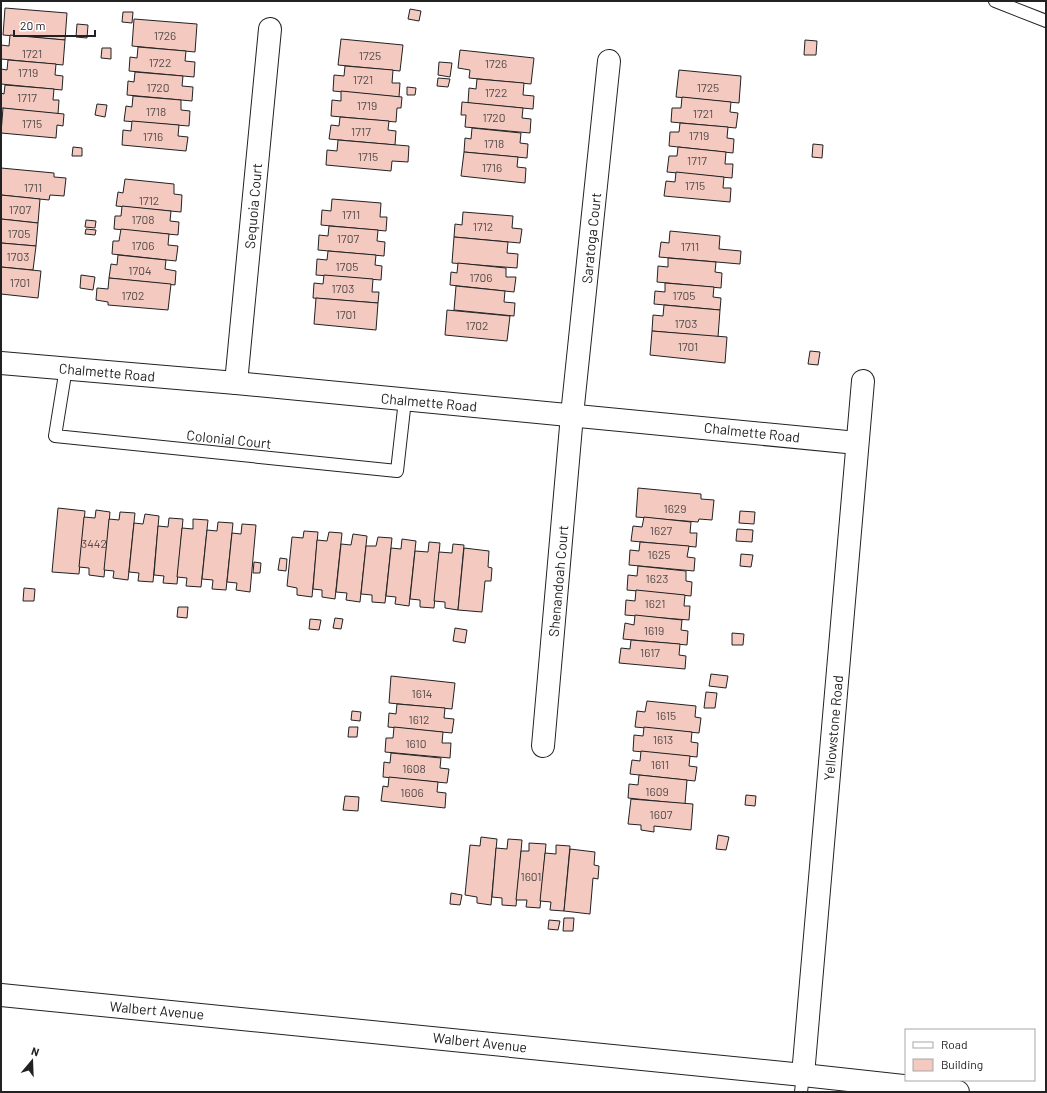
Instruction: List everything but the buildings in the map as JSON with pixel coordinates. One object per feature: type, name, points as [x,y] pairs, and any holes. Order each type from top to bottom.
[{"type":"street","name":"Sequoia Court","points":[[236,383],[270,29]]},
{"type":"street","name":"Saratoga Court","points":[[572,415],[609,61]]},
{"type":"street","name":"Chalmette Road","points":[[1,363],[236,383],[857,443]]},
{"type":"street","name":"Yellowstone Road","points":[[802,1083],[863,381]]},
{"type":"street","name":"Shenandoah Court","points":[[543,746],[572,415]]},
{"type":"street","name":"Walbert Avenue","points":[[1,995],[802,1083],[958,1092]]},
{"type":"lane","points":[[994,1],[1046,21]]},
{"type":"lane","name":"Colonial Court","points":[[66,368],[55,436],[397,471],[405,400]]}]
